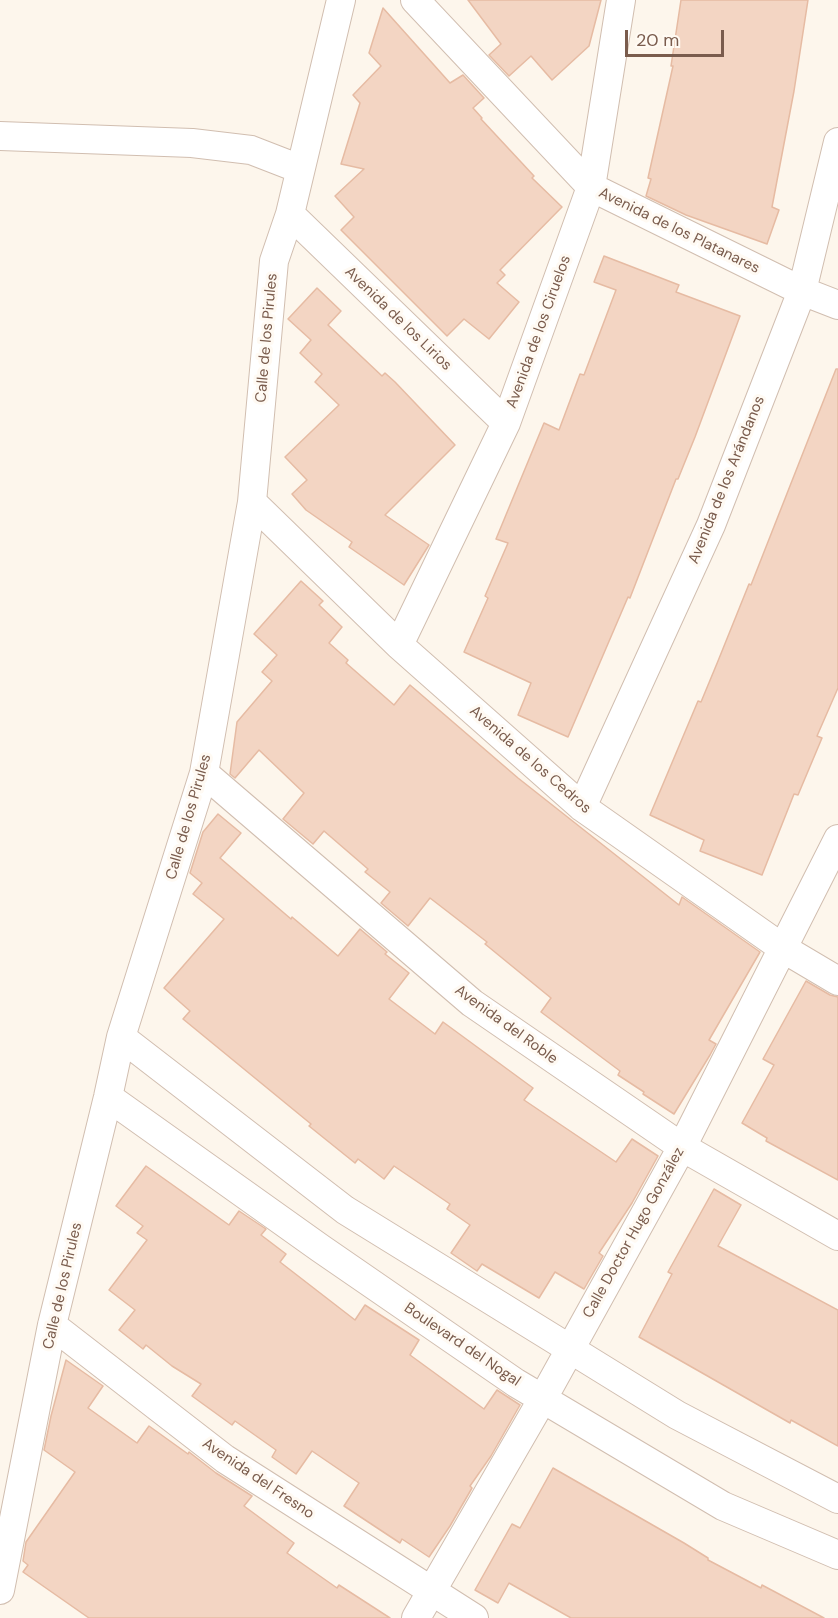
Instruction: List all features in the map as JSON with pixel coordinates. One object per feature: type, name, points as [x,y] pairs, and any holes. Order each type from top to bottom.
[{"type":"street","name":"Calle de los Pirules","points":[[0,1590],[52,1325],[121,1037],[204,773],[252,502],[274,261],[290,214],[341,0]]},
{"type":"street","name":"Avenida de los Platanares","points":[[415,0],[591,187],[802,291],[838,305]]},
{"type":"street","name":"Avenida de los Ciruelos","points":[[399,645],[506,423],[591,187],[621,0]]},
{"type":"street","points":[[0,136],[192,143],[250,150],[300,169]]},
{"type":"street","name":"Avenida de los Arándanos","points":[[582,807],[711,525],[802,291],[838,142]]},
{"type":"street","name":"Avenida de los Lirios","points":[[290,214],[506,423]]},
{"type":"street","name":"Avenida de los Cedros","points":[[252,502],[399,645],[582,807],[784,949],[838,981]]},
{"type":"street","name":"Avenida del Roble","points":[[204,773],[472,1003],[682,1147],[838,1236]]},
{"type":"street","name":"Calle Doctor Hugo González","points":[[416,1618],[542,1400],[682,1147],[838,839]]},
{"type":"street","points":[[121,1037],[345,1210],[677,1415],[838,1498]]},
{"type":"street","name":"Boulevard del Nogal","points":[[108,1097],[320,1248],[542,1400],[723,1506],[838,1555]]},
{"type":"street","name":"Avenida del Fresno","points":[[52,1325],[225,1459],[474,1618]]},
{"type":"building","points":[[468,0],[601,0],[589,46],[552,80],[531,56],[509,76],[489,55],[501,44]]},
{"type":"building","points":[[681,0],[808,0],[772,207],[779,210],[767,244],[686,215],[646,196],[673,66],[671,66]]},
{"type":"building","points":[[383,8],[450,83],[463,75],[484,98],[473,108],[534,176],[532,178],[562,207],[500,270],[505,275],[497,283],[519,302],[489,339],[464,319],[447,336],[341,230],[354,217],[335,196],[364,169],[341,164],[360,103],[353,95],[381,66],[369,53]]},
{"type":"building","points":[[604,256],[679,285],[676,292],[740,316],[695,437],[678,479],[676,479],[630,598],[628,597],[568,737],[518,715],[531,683],[464,652],[488,598],[485,596],[508,543],[496,539],[544,423],[559,430],[580,374],[584,375],[616,290],[594,282]]},
{"type":"building","points":[[317,288],[341,311],[328,325],[382,376],[385,373],[395,382],[455,445],[385,515],[429,545],[404,585],[349,547],[352,542],[306,510],[292,494],[307,480],[285,457],[339,405],[315,382],[322,374],[300,353],[311,340],[288,319]]},
{"type":"building","points":[[836,369],[838,369],[838,688],[817,736],[822,738],[798,795],[794,794],[762,875],[700,851],[704,840],[650,815],[698,701],[701,702],[749,584],[751,585]]},
{"type":"building","points":[[301,581],[323,601],[319,605],[342,627],[329,643],[348,660],[346,663],[394,705],[410,685],[518,778],[679,905],[682,897],[760,952],[709,1040],[716,1044],[674,1114],[618,1075],[620,1071],[541,1012],[551,998],[485,944],[487,942],[430,898],[408,926],[381,903],[390,892],[365,872],[368,869],[324,831],[313,844],[283,819],[304,793],[259,750],[235,778],[230,774],[237,722],[272,681],[262,672],[277,655],[254,634]]},
{"type":"building","points":[[218,814],[241,833],[220,858],[291,919],[292,917],[338,956],[360,929],[387,952],[385,954],[409,973],[389,999],[435,1034],[443,1022],[533,1088],[524,1100],[616,1162],[632,1139],[658,1156],[632,1203],[599,1253],[603,1256],[584,1289],[555,1272],[539,1298],[482,1264],[477,1271],[451,1253],[470,1225],[447,1209],[450,1204],[394,1166],[384,1179],[358,1159],[355,1163],[183,1019],[190,1011],[164,988],[224,919],[193,894],[202,883],[190,873],[203,832]]},
{"type":"building","points":[[806,981],[838,997],[838,1180],[766,1141],[767,1138],[742,1123],[774,1065],[763,1059]]},
{"type":"building","points":[[146,1166],[229,1225],[239,1211],[266,1229],[261,1235],[286,1254],[280,1262],[355,1320],[365,1305],[419,1340],[410,1355],[484,1409],[497,1390],[520,1405],[491,1456],[470,1486],[472,1488],[450,1526],[429,1557],[402,1539],[400,1543],[344,1506],[359,1483],[312,1451],[296,1474],[272,1457],[276,1450],[235,1421],[232,1425],[192,1396],[201,1384],[172,1366],[146,1345],[143,1349],[119,1330],[135,1310],[109,1290],[147,1240],[137,1233],[143,1226],[116,1206]]},
{"type":"building","points":[[714,1189],[741,1205],[718,1246],[838,1310],[838,1446],[791,1420],[790,1423],[639,1337],[672,1274],[668,1272]]},
{"type":"building","points":[[66,1360],[103,1386],[88,1408],[137,1443],[149,1426],[188,1454],[189,1452],[252,1496],[244,1506],[294,1543],[287,1553],[337,1588],[339,1585],[390,1618],[89,1618],[23,1572],[28,1565],[23,1561],[26,1542],[75,1472],[44,1450]]},
{"type":"building","points":[[553,1468],[684,1543],[708,1560],[824,1618],[571,1618],[509,1583],[498,1603],[475,1590],[512,1524],[520,1528]]}]
